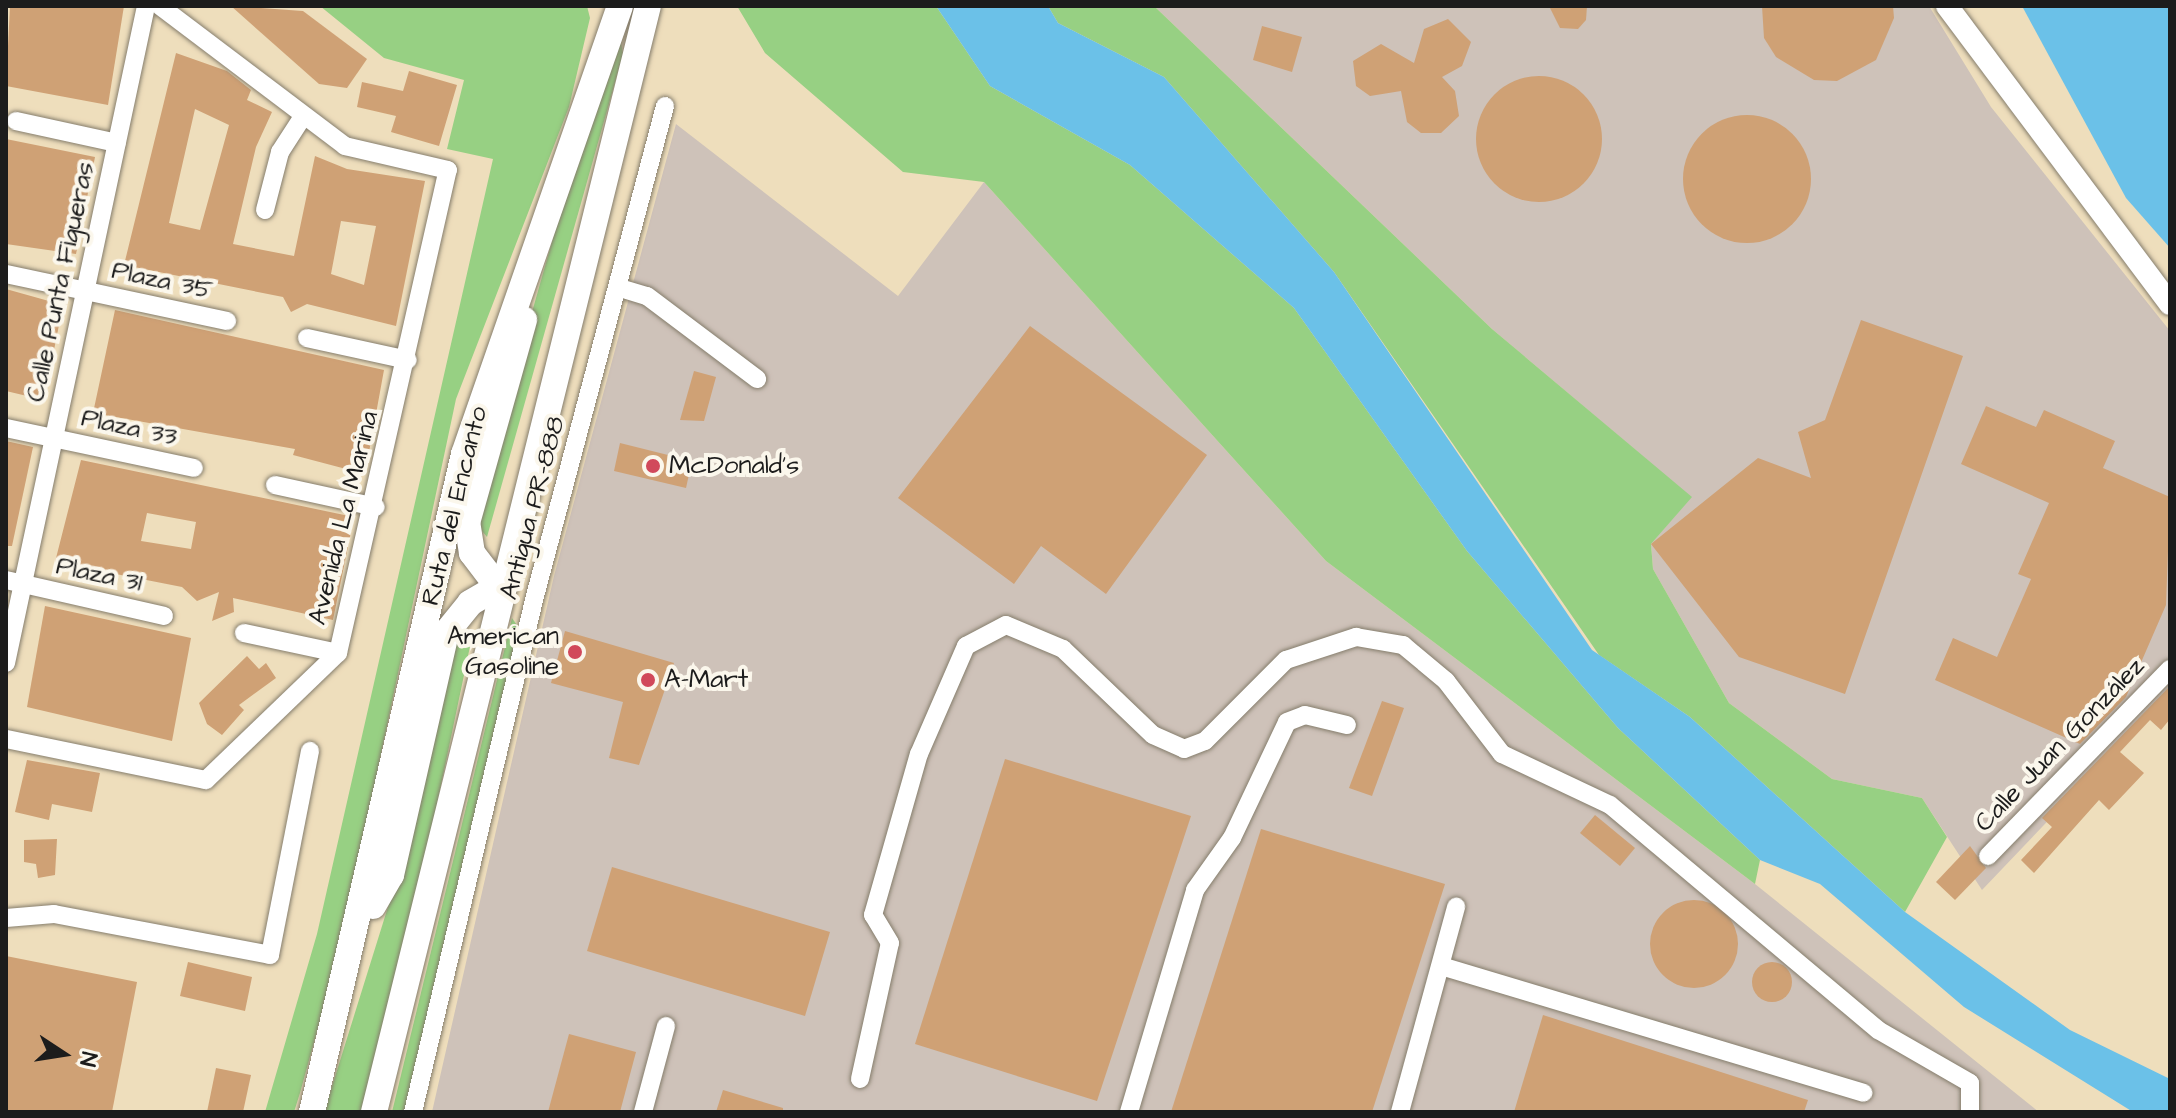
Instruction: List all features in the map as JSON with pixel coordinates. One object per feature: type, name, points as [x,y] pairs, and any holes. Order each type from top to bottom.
[{"type":"main road","name":"Ruta del Encanto","points":[[312,1112],[358,933],[464,454],[620,6]]},
{"type":"main road","points":[[374,1112],[498,587],[642,9]]},
{"type":"main road","points":[[498,587],[472,553],[467,523],[528,307],[540,230]]},
{"type":"main road","points":[[358,933],[391,875],[446,633],[470,603],[498,587]]},
{"type":"street","name":"Calle Punta Figueras","points":[[6,663],[14,582],[54,438],[146,6]]},
{"type":"street","points":[[160,6],[302,118],[280,152],[265,210]]},
{"type":"street","points":[[1947,6],[2170,304]]},
{"type":"street","name":"Antigua PR-888","points":[[413,1112],[535,596],[620,288],[665,106]]},
{"type":"street","name":"Avenida La Marina","points":[[6,739],[206,780],[338,653],[376,507],[448,170],[345,146],[302,118]]},
{"type":"street","points":[[16,121],[117,143]]},
{"type":"street","name":"Plaza 35","points":[[6,274],[227,321]]},
{"type":"street","points":[[620,288],[647,296],[757,379]]},
{"type":"street","points":[[307,338],[408,360]]},
{"type":"street","name":"Plaza 33","points":[[6,428],[194,468]]},
{"type":"street","points":[[275,485],[376,507]]},
{"type":"street","name":"Plaza 31","points":[[14,582],[164,616]]},
{"type":"street","points":[[498,587],[535,596]]},
{"type":"street","points":[[860,1079],[890,943],[873,915],[919,754],[966,646],[1006,625],[1063,649],[1153,735],[1184,749],[1205,741],[1286,660],[1356,637],[1403,645],[1446,681],[1502,754],[1610,805],[1878,1030],[1970,1083],[1970,1112]]},
{"type":"street","points":[[244,633],[338,653]]},
{"type":"street","name":"Calle Juan González","points":[[1988,856],[2170,669]]},
{"type":"street","points":[[1129,1112],[1195,890],[1232,838],[1287,722],[1305,715],[1347,725]]},
{"type":"street","points":[[6,918],[54,914],[270,955],[310,751]]},
{"type":"street","points":[[1400,1112],[1456,907]]},
{"type":"street","points":[[1441,966],[1863,1093]]},
{"type":"street","points":[[643,1112],[666,1026]]},
{"type":"shaded area","points":[[1154,6],[1929,6],[1991,107],[2170,331],[2170,693],[1982,890],[1922,798],[1832,779],[1729,703],[1653,569],[1651,544],[1691,497],[1492,329]]},
{"type":"shaded area","points":[[676,124],[898,296],[984,182],[1326,561],[1755,884],[2039,1112],[432,1112],[554,576]]},
{"type":"green space","points":[[320,6],[587,6],[590,18],[569,107],[456,399],[340,948],[300,1093],[294,1112],[265,1112],[317,934],[493,159],[447,149],[464,80],[384,58]]},
{"type":"green space","points":[[737,6],[936,6],[990,86],[1130,165],[1294,308],[1467,551],[1618,728],[1760,860],[1755,884],[1326,561],[984,182],[903,172],[765,53]]},
{"type":"green space","points":[[1048,6],[1154,6],[1492,329],[1692,497],[1651,544],[1653,569],[1729,703],[1832,779],[1922,798],[1947,837],[1905,912],[1690,717],[1599,655],[1334,272],[1164,77],[1058,23]]},
{"type":"green space","points":[[620,37],[623,54],[487,537],[473,520],[574,164]]},
{"type":"green space","points":[[512,618],[519,628],[406,1112],[392,1112]]},
{"type":"green space","points":[[473,632],[399,986],[365,1112],[324,1112],[402,862],[457,636]]},
{"type":"water","points":[[936,6],[1048,6],[1058,23],[1164,77],[1334,272],[1592,650],[1690,717],[1905,912],[2070,1030],[2170,1079],[2170,1112],[2133,1112],[1964,1007],[1820,884],[1760,860],[1618,728],[1467,551],[1294,308],[1130,165],[990,86]]},
{"type":"water","points":[[2022,6],[2170,6],[2170,248],[2126,198]]},
{"type":"building","points":[[10,6],[124,6],[108,105],[6,86]]},
{"type":"building","points":[[231,6],[303,11],[367,59],[347,88],[319,84]]},
{"type":"building","points":[[1549,6],[1587,6],[1586,20],[1578,29],[1560,28]]},
{"type":"building","points":[[1762,6],[1893,6],[1894,18],[1876,60],[1837,81],[1814,80],[1776,57],[1764,38]]},
{"type":"building","points":[[1448,19],[1471,42],[1462,66],[1442,77],[1455,91],[1459,116],[1441,133],[1421,133],[1407,122],[1401,91],[1370,96],[1356,86],[1353,61],[1381,44],[1414,63],[1424,29]]},
{"type":"building","points":[[1262,26],[1302,37],[1292,72],[1253,60]]},
{"type":"building","points":[[176,53],[227,71],[251,90],[247,100],[272,112],[256,147],[233,244],[294,256],[315,156],[347,169],[425,181],[396,326],[307,304],[291,312],[283,297],[124,265]],"holes":[[[195,109],[229,125],[200,230],[169,223]],[[341,221],[376,226],[364,285],[331,274]]]},
{"type":"building","points":[[409,71],[457,85],[439,146],[391,132],[396,116],[357,107],[362,82],[403,91]]},
{"type":"building","points":[[1539,76],[1563,81],[1583,95],[1597,115],[1602,139],[1597,163],[1583,183],[1563,197],[1539,202],[1515,197],[1495,183],[1481,163],[1476,139],[1481,115],[1495,95],[1515,81]]},
{"type":"building","points":[[1747,115],[1771,120],[1792,134],[1806,155],[1811,179],[1806,203],[1792,224],[1771,238],[1747,243],[1723,238],[1702,224],[1688,203],[1683,179],[1688,155],[1702,134],[1723,120]]},
{"type":"building","points":[[6,139],[95,157],[76,254],[6,244]]},
{"type":"building","points":[[6,289],[63,305],[44,400],[6,391]]},
{"type":"building","points":[[115,310],[384,370],[365,474],[293,455],[295,449],[93,413]]},
{"type":"building","points":[[1861,320],[1963,356],[1845,694],[1739,657],[1651,544],[1758,458],[1811,478],[1798,432],[1825,420]]},
{"type":"building","points":[[1030,326],[1207,455],[1106,594],[1041,546],[1014,584],[898,498]]},
{"type":"building","points":[[694,371],[716,377],[704,421],[680,420]]},
{"type":"building","points":[[1986,406],[2036,427],[2044,410],[2115,441],[2103,468],[2170,497],[2166,605],[2126,697],[2080,744],[1935,680],[1953,638],[1997,657],[2031,579],[2018,574],[2049,503],[1961,464]]},
{"type":"building","points":[[6,441],[33,447],[12,546],[6,546]]},
{"type":"building","name":"McDonald's","points":[[620,443],[692,461],[686,488],[614,471]]},
{"type":"building","points":[[81,460],[354,517],[333,620],[233,598],[234,612],[212,621],[219,592],[197,601],[182,587],[55,562]],"holes":[[[147,513],[196,522],[191,549],[141,541]]]},
{"type":"building","points":[[45,606],[191,638],[172,741],[27,707]]},
{"type":"building","points":[[565,631],[674,663],[639,765],[609,758],[623,702],[551,683]]},
{"type":"building","points":[[247,656],[259,669],[266,663],[276,678],[239,705],[244,710],[222,735],[207,724],[199,703]]},
{"type":"building","points":[[2170,686],[2170,719],[2161,730],[2150,720],[2120,752],[2144,773],[2109,810],[2099,800],[2034,873],[2021,860],[2052,827],[2042,818]]},
{"type":"building","points":[[1382,701],[1404,708],[1372,796],[1349,788]]},
{"type":"building","points":[[1005,759],[1191,816],[1097,1101],[915,1044]]},
{"type":"building","points":[[27,760],[100,773],[92,812],[52,804],[49,820],[15,812]]},
{"type":"building","points":[[1595,815],[1635,848],[1620,866],[1580,833]]},
{"type":"building","points":[[1261,829],[1445,884],[1372,1112],[1171,1112]]},
{"type":"building","points":[[57,839],[55,875],[38,878],[36,864],[24,862],[24,840]]},
{"type":"building","points":[[1970,846],[1986,868],[1955,900],[1936,882]]},
{"type":"building","points":[[612,867],[830,932],[805,1016],[587,951]]},
{"type":"building","points":[[1694,900],[1711,904],[1725,913],[1734,927],[1738,944],[1734,961],[1725,975],[1711,984],[1694,988],[1677,984],[1663,975],[1654,961],[1650,944],[1654,927],[1663,913],[1677,904]]},
{"type":"building","points":[[6,956],[137,982],[112,1112],[6,1112]]},
{"type":"building","points":[[188,962],[252,977],[245,1011],[180,996]]},
{"type":"building","points":[[1772,962],[1786,968],[1792,982],[1786,996],[1772,1002],[1758,996],[1752,982],[1758,968]]},
{"type":"building","points":[[1543,1015],[1808,1100],[1804,1112],[1514,1112]]},
{"type":"building","points":[[569,1034],[636,1052],[620,1112],[548,1112]]},
{"type":"building","points":[[216,1068],[251,1075],[243,1112],[207,1112]]},
{"type":"building","points":[[723,1090],[783,1108],[783,1112],[716,1112]]},
{"type":"place","name":"McDonald's","points":[[653,466]]},
{"type":"place","name":"American Gasoline","points":[[575,652]]},
{"type":"place","name":"A-Mart","points":[[648,680]]}]
